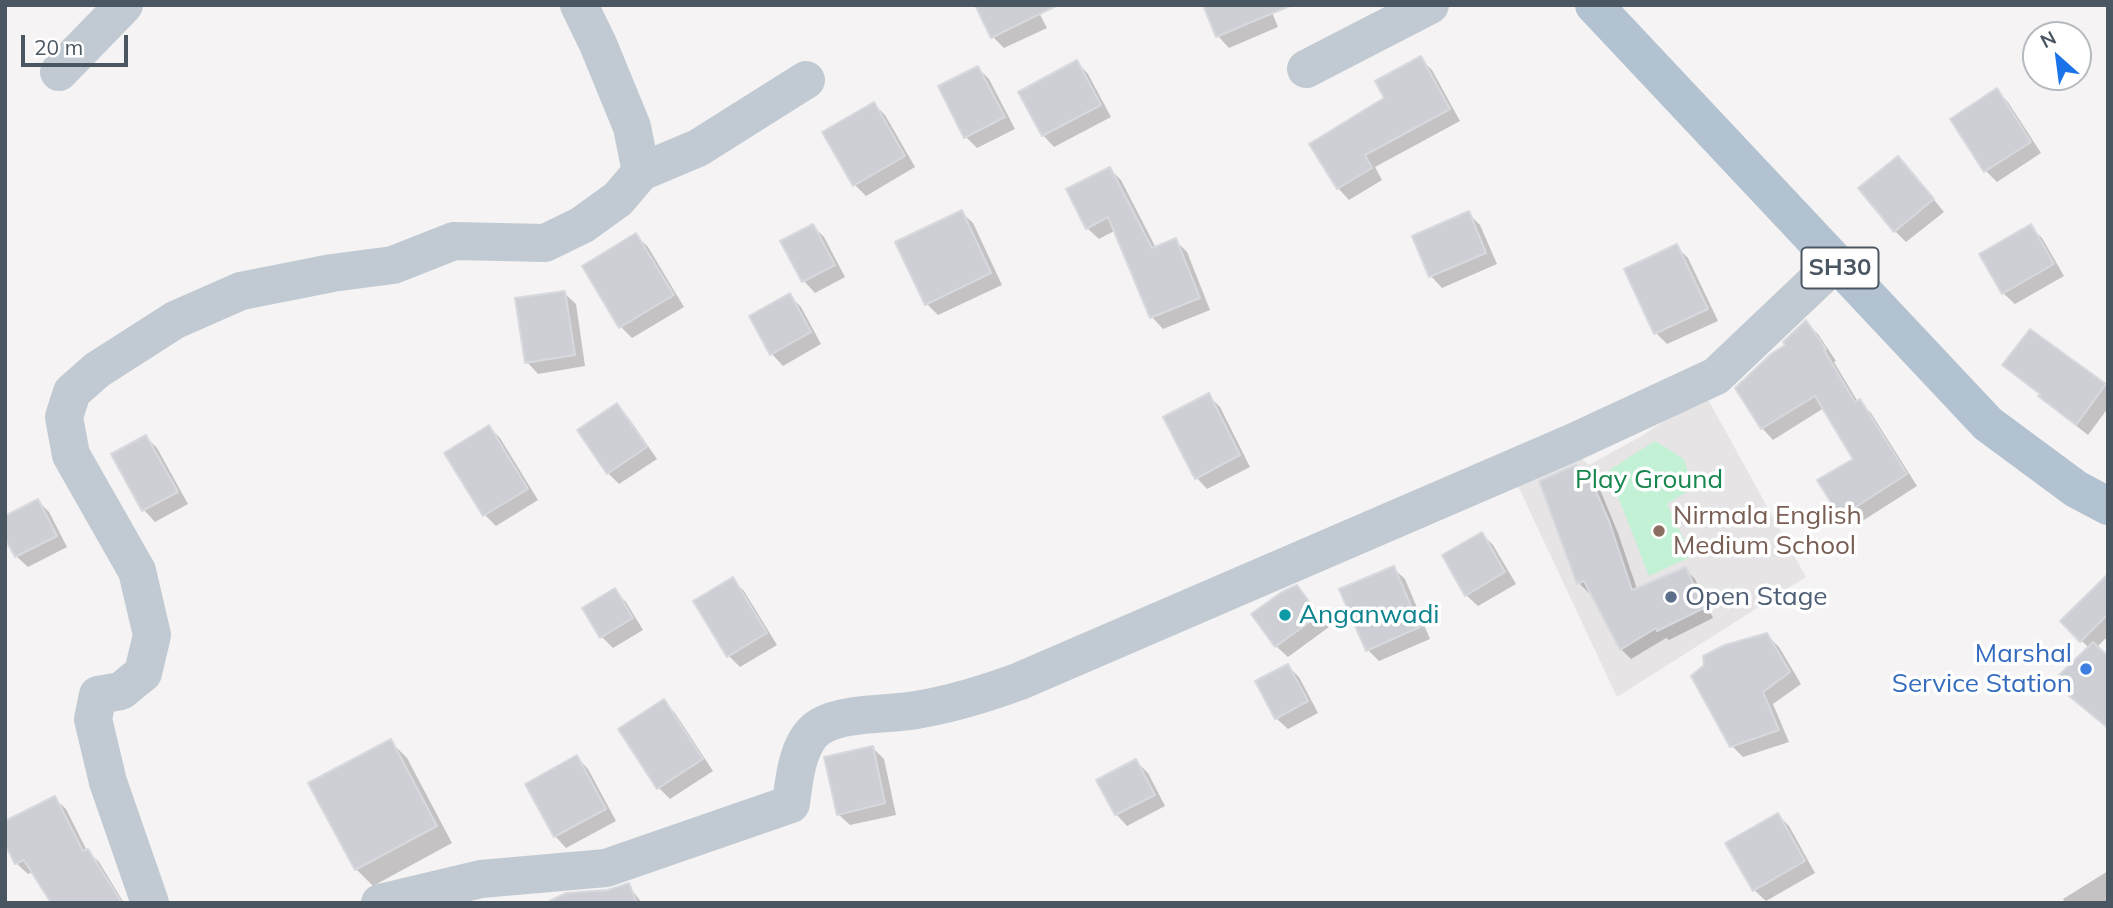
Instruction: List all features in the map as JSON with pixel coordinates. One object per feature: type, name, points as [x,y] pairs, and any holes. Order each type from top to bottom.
[{"type":"main road","name":"SH30","points":[[1594,5],[1988,424],[2076,489],[2108,506]]},
{"type":"street","points":[[59,72],[124,5]]},
{"type":"street","points":[[579,5],[632,127],[640,172]]},
{"type":"street","points":[[1306,69],[1430,5]]},
{"type":"street","points":[[150,903],[108,782],[93,719],[98,695],[121,691],[143,673],[152,635],[137,571],[71,455],[64,417],[72,391],[97,370],[175,320],[241,290],[393,265],[454,241],[545,243],[582,225],[618,199],[640,172],[698,148],[806,80]]},
{"type":"street","points":[[380,903],[481,879],[606,868],[791,804],[801,751],[820,727],[856,715],[913,711],[970,699],[1020,681],[1574,443],[1716,376],[1836,263]]},
{"type":"shaded area","name":"Nirmala English Medium School","points":[[1705,394],[1806,577],[1617,697],[1517,484],[1571,450],[1589,465],[1640,437]]},
{"type":"green space","name":"Play Ground","points":[[1655,441],[1684,459],[1693,488],[1667,504],[1692,556],[1649,576],[1608,471]]},
{"type":"building","points":[[975,5],[1058,5],[991,38]]},
{"type":"building","points":[[1203,5],[1292,5],[1216,37]]},
{"type":"building","points":[[1421,56],[1450,109],[1365,155],[1372,168],[1337,189],[1309,144],[1384,98],[1375,81]]},
{"type":"building","points":[[1077,60],[1101,105],[1042,136],[1018,92]]},
{"type":"building","points":[[978,66],[1005,117],[964,138],[938,86]]},
{"type":"building","points":[[1997,88],[2031,142],[1984,172],[1950,119]]},
{"type":"building","points":[[874,102],[905,156],[853,186],[822,132]]},
{"type":"building","points":[[1898,156],[1934,199],[1894,232],[1858,188]]},
{"type":"building","points":[[1110,167],[1152,248],[1176,238],[1200,298],[1150,318],[1108,217],[1086,229],[1066,189]]},
{"type":"building","points":[[962,210],[991,273],[925,305],[895,242]]},
{"type":"building","points":[[1469,211],[1486,253],[1429,277],[1412,236]]},
{"type":"building","points":[[813,224],[835,265],[802,282],[780,241]]},
{"type":"building","points":[[2031,224],[2054,264],[2002,294],[1979,254]]},
{"type":"building","points":[[636,233],[674,295],[619,328],[582,266]]},
{"type":"building","points":[[1677,244],[1708,309],[1654,334],[1624,269]]},
{"type":"building","points":[[565,291],[575,355],[525,363],[515,298]]},
{"type":"building","points":[[790,293],[811,332],[770,355],[749,316]]},
{"type":"building","points":[[1806,320],[1826,349],[1824,350],[1855,402],[1860,399],[1907,474],[1840,517],[1817,480],[1853,459],[1815,396],[1761,429],[1735,388],[1771,354],[1785,345],[1783,342]]},
{"type":"building","points":[[2030,329],[2106,384],[2076,425],[2002,365]]},
{"type":"building","points":[[1209,393],[1240,455],[1195,479],[1163,417]]},
{"type":"building","points":[[617,403],[647,447],[607,474],[577,430]]},
{"type":"building","points":[[489,425],[528,489],[483,516],[444,453]]},
{"type":"building","points":[[146,435],[178,492],[142,511],[111,454]]},
{"type":"building","points":[[1576,465],[1591,480],[1609,521],[1632,590],[1686,567],[1704,608],[1657,631],[1656,628],[1620,650],[1584,581],[1577,584],[1539,481]]},
{"type":"building","points":[[38,499],[57,536],[15,557],[5,538],[5,516]]},
{"type":"building","points":[[1482,532],[1505,572],[1465,596],[1442,555]]},
{"type":"building","points":[[1394,566],[1420,627],[1366,651],[1339,589]]},
{"type":"building","points":[[2108,574],[2108,614],[2080,642],[2060,621]]},
{"type":"building","points":[[733,577],[767,633],[727,657],[693,601]]},
{"type":"building","name":"Anganwadi","points":[[1297,585],[1319,615],[1275,647],[1251,614]]},
{"type":"building","points":[[615,588],[633,618],[600,638],[582,608]]},
{"type":"building","points":[[1767,633],[1790,672],[1763,692],[1779,730],[1730,747],[1691,676],[1704,665],[1703,656],[1725,645]]},
{"type":"building","name":"Marshal Service Station","points":[[2093,642],[2108,656],[2108,728],[2052,682]]},
{"type":"building","points":[[1288,664],[1308,701],[1275,719],[1255,681]]},
{"type":"building","points":[[664,699],[703,759],[657,789],[618,729]]},
{"type":"building","points":[[391,739],[437,826],[355,870],[308,783]]},
{"type":"building","points":[[873,746],[885,803],[837,815],[824,757]]},
{"type":"building","points":[[577,755],[606,809],[554,837],[525,784]]},
{"type":"building","points":[[1136,759],[1155,795],[1115,815],[1096,780]]},
{"type":"building","points":[[55,796],[83,851],[88,849],[122,903],[51,903],[24,860],[15,864],[5,844],[5,821]]},
{"type":"building","points":[[1778,813],[1805,861],[1753,891],[1725,843]]},
{"type":"building","points":[[629,883],[637,903],[546,903],[566,893],[608,890]]},
{"type":"place","name":"Nirmala English Medium School","points":[[1659,531]]},
{"type":"place","name":"Open Stage","points":[[1671,597]]},
{"type":"place","name":"Anganwadi","points":[[1285,615]]},
{"type":"place","name":"Marshal Service Station","points":[[2086,669]]}]
